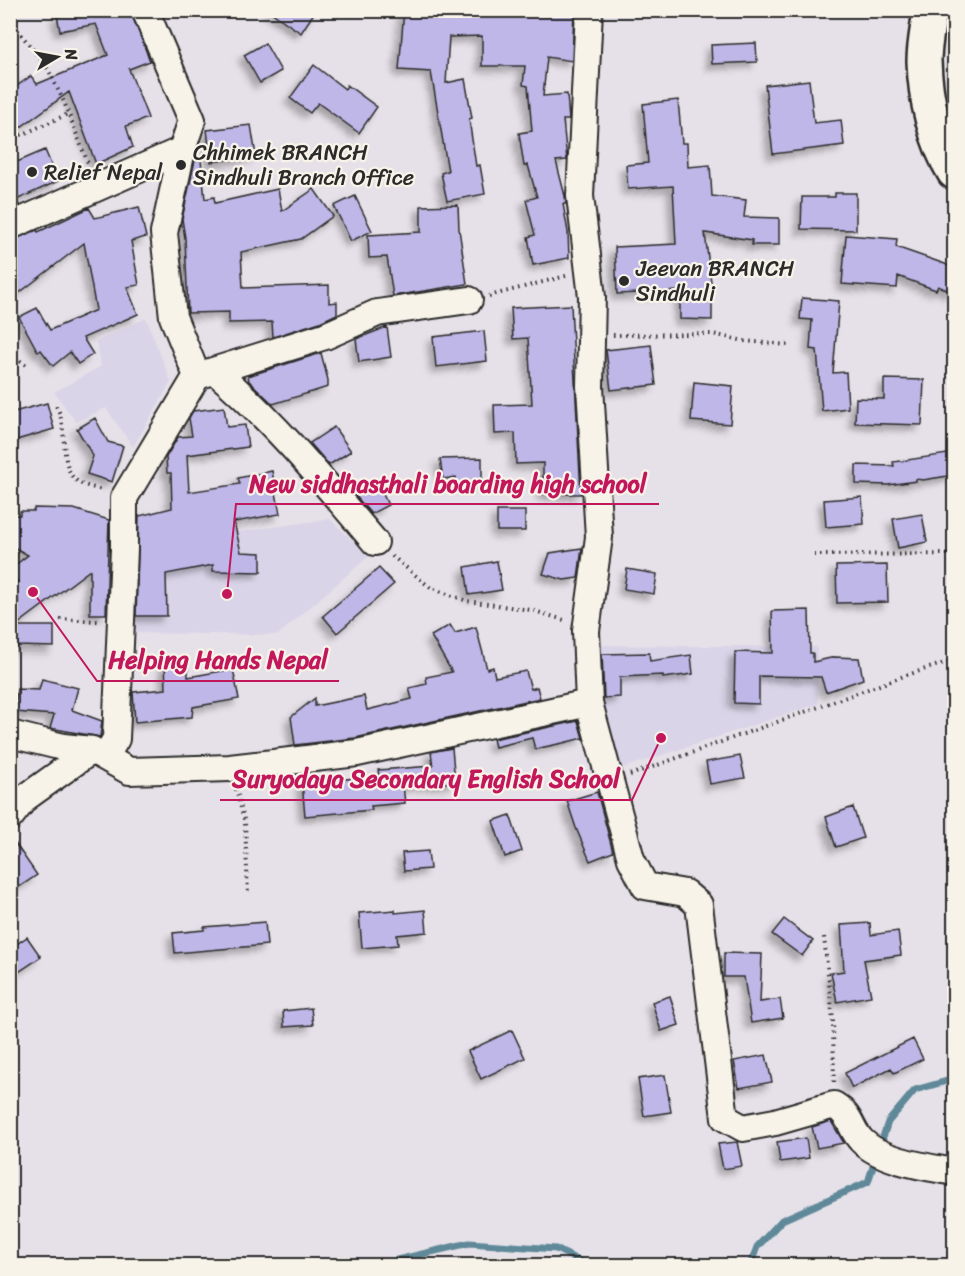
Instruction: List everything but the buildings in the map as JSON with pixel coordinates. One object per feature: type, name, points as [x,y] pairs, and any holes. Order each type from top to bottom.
[{"type":"highway","points":[[930,10],[924,60],[929,106],[948,162],[954,172]]},
{"type":"street","points":[[145,10],[192,120],[182,150],[164,233],[173,318],[206,373],[246,398],[289,441],[375,542]]},
{"type":"street","points":[[589,10],[580,196],[590,270],[590,386],[599,537],[586,631],[589,703],[631,859],[645,886],[685,893],[699,905],[725,1118],[743,1128],[775,1122],[834,1105],[845,1112],[860,1139],[871,1149],[900,1160],[954,1172]]},
{"type":"street","points":[[10,226],[182,150]]},
{"type":"street","points":[[10,816],[25,798],[98,754],[116,739],[124,549],[123,498],[206,373],[325,336],[376,313],[469,300]]},
{"type":"street","points":[[10,734],[98,754],[129,771],[230,768],[357,753],[589,703]]},
{"type":"path","points":[[10,20],[48,69],[97,187]]},
{"type":"path","points":[[10,140],[68,114]]},
{"type":"path","points":[[469,300],[590,270]]},
{"type":"path","points":[[591,335],[712,334],[744,341],[788,345]]},
{"type":"path","points":[[10,354],[28,366]]},
{"type":"path","points":[[56,406],[61,413],[64,427],[69,471],[77,481],[123,498]]},
{"type":"path","points":[[375,542],[430,588],[467,601],[531,610],[568,621],[586,631]]},
{"type":"path","points":[[814,555],[954,554]]},
{"type":"path","points":[[60,619],[121,621]]},
{"type":"path","points":[[611,782],[954,660]]},
{"type":"path","points":[[230,768],[245,822],[248,894]]},
{"type":"path","points":[[824,937],[833,1020],[834,1105]]},
{"type":"shaded area","points":[[146,318],[171,382],[133,447],[106,408],[76,422],[54,392],[101,366],[96,342]]},
{"type":"shaded area","points":[[330,519],[369,556],[278,635],[128,633],[130,547]]},
{"type":"shaded area","points":[[594,645],[817,647],[818,704],[614,771],[597,704]]},
{"type":"waterway","points":[[880,1146],[888,1122],[915,1090],[954,1079]]},
{"type":"waterway","points":[[750,1266],[757,1247],[782,1220],[868,1182],[876,1157]]},
{"type":"waterway","points":[[393,1266],[397,1260],[469,1243],[556,1249],[589,1266]]},
{"type":"place","name":"Chhimek BRANCH Sindhuli Branch Office","points":[[181,165]]},
{"type":"place","name":"Relief Nepal","points":[[32,172]]},
{"type":"place","name":"Jeevan BRANCH Sindhuli","points":[[624,281]]},
{"type":"place","name":"Helping Hands Nepal","points":[[33,592]]},
{"type":"place","name":"New siddhasthali boarding high school","points":[[227,594]]},
{"type":"place","name":"Suryodaya Secondary English School","points":[[661,738]]}]
